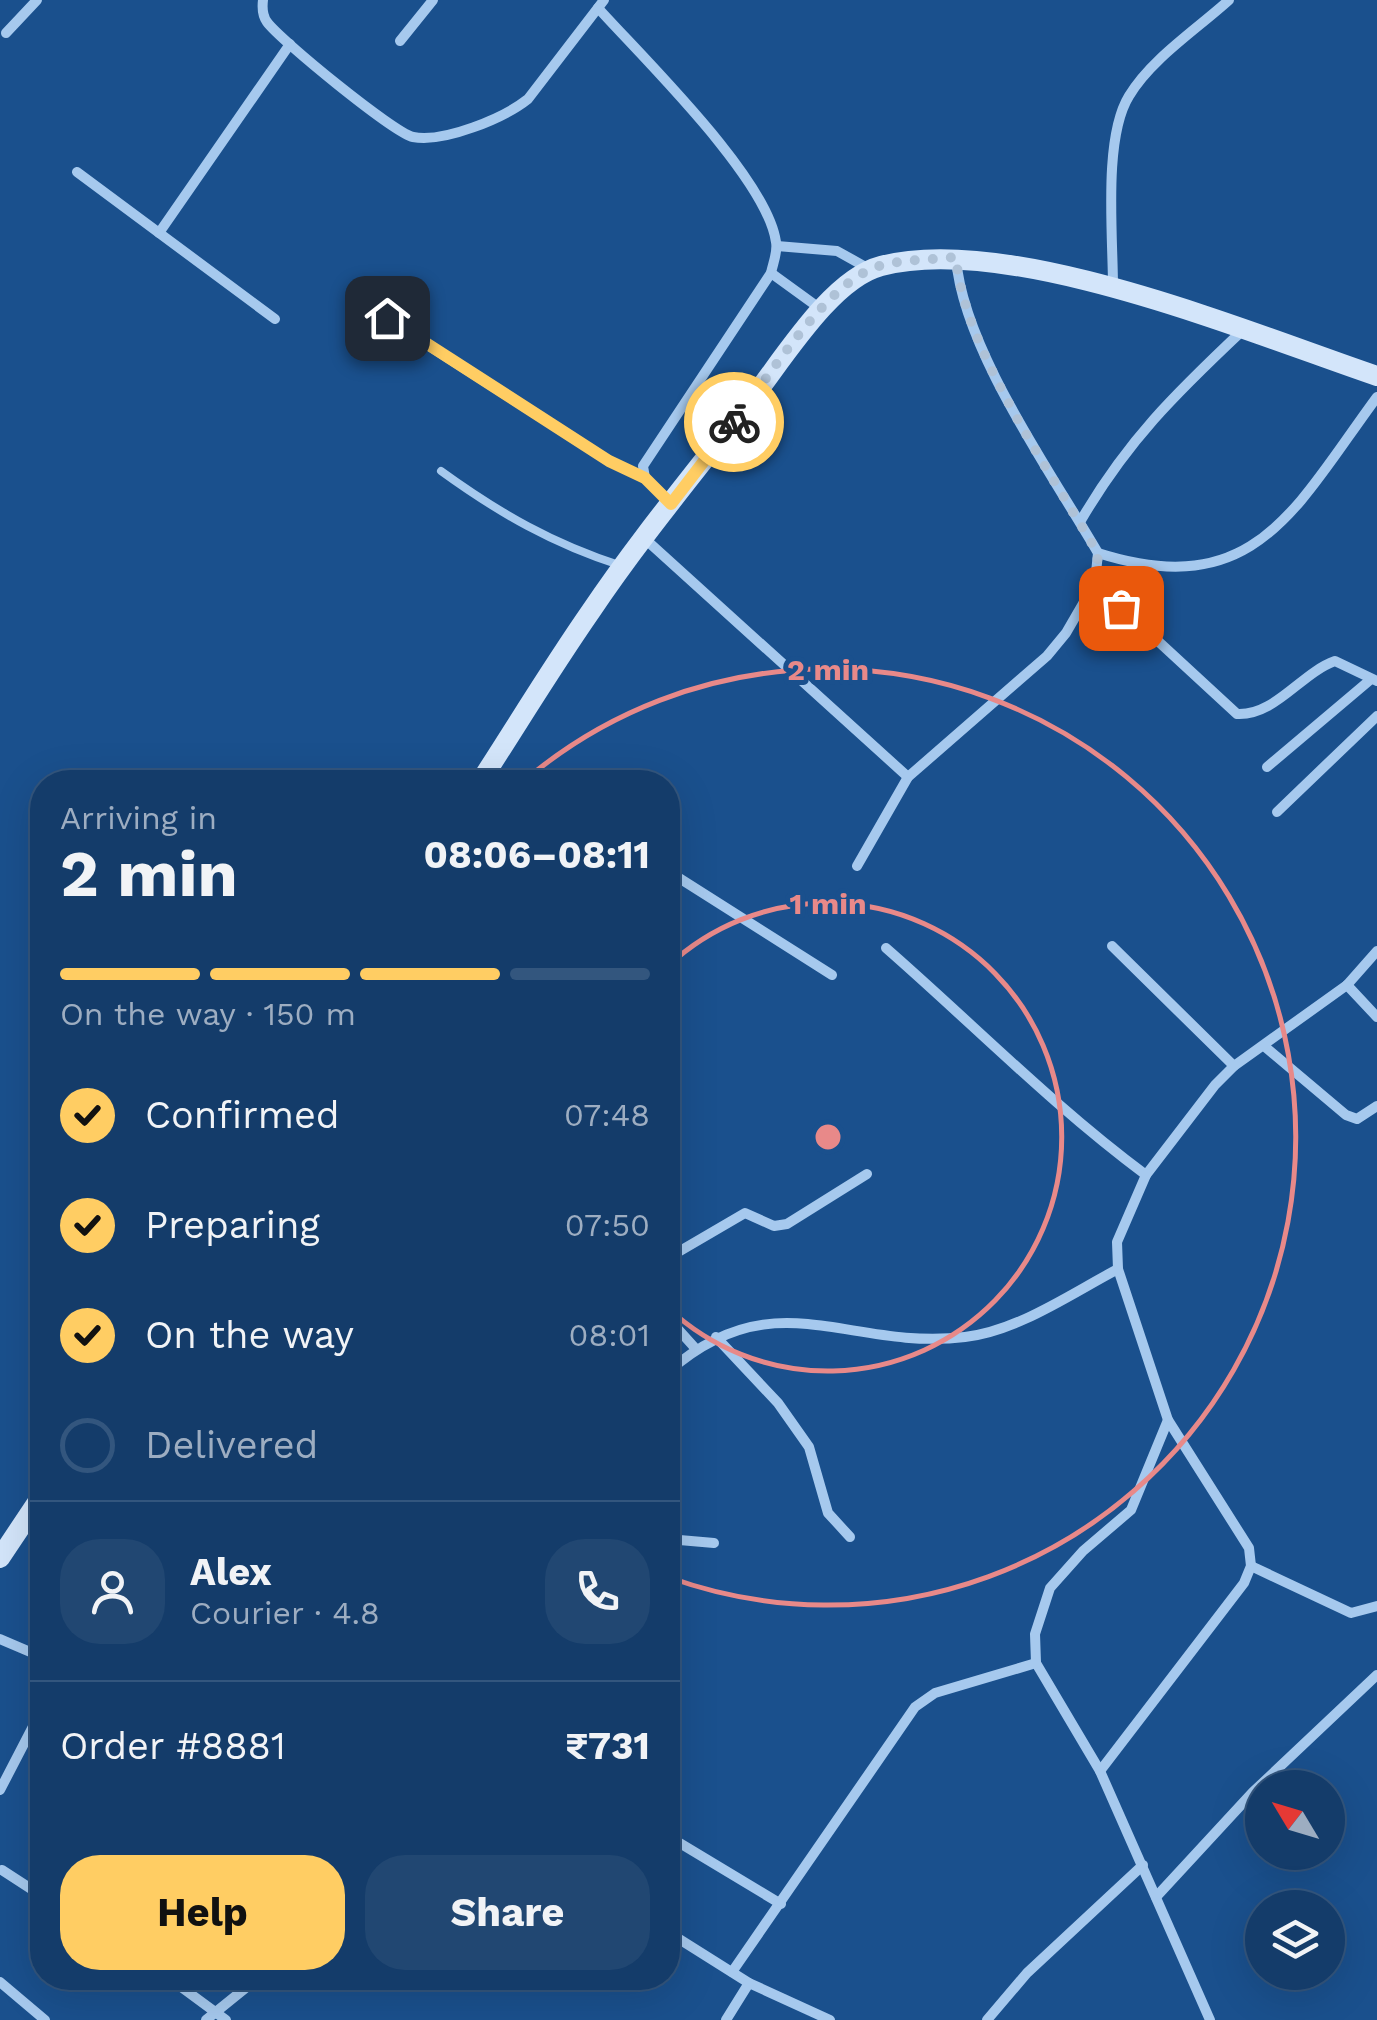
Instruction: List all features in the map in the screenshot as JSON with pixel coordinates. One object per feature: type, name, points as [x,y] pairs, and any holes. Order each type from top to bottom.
[{"type":"street","points":[[6,33],[37,0]]},
{"type":"street","points":[[263,0],[267,22],[290,44],[395,129],[419,138],[496,121],[512,112],[528,99],[601,4],[718,139],[769,217],[777,246],[771,273],[652,449],[643,466],[645,478]]},
{"type":"street","points":[[400,41],[433,0]]},
{"type":"street","points":[[1112,286],[1118,124],[1127,98],[1140,80],[1230,0]]},
{"type":"street","points":[[160,233],[290,44]]},
{"type":"street","points":[[77,172],[275,320]]},
{"type":"street","points":[[777,246],[838,251],[872,270]]},
{"type":"street","points":[[857,866],[908,777],[1047,656],[1082,609],[1095,584],[1098,554],[966,313],[956,257]]},
{"type":"street","points":[[488,770],[644,538],[822,310],[852,280],[872,270],[956,257],[1112,286],[1377,376]]},
{"type":"street","points":[[771,273],[822,310]]},
{"type":"street","points":[[387,318],[609,461],[645,478],[671,504]]},
{"type":"street","points":[[1080,522],[1112,466],[1140,430],[1243,330]]},
{"type":"street","points":[[1098,554],[1142,568],[1190,569],[1248,549],[1272,532],[1377,397]]},
{"type":"street","points":[[644,538],[908,777]]},
{"type":"street","points":[[1095,584],[1237,714],[1249,715],[1270,704],[1335,662],[1374,681],[1267,768]]},
{"type":"street","points":[[1277,812],[1377,716]]},
{"type":"street","points":[[680,879],[832,975]]},
{"type":"street","points":[[1112,946],[1234,1066]]},
{"type":"street","points":[[886,948],[972,1023],[1044,1095],[1146,1174]]},
{"type":"street","points":[[1100,1771],[1244,1582],[1251,1566],[1249,1548],[1228,1510],[1168,1420],[1118,1269],[1118,1242],[1146,1174],[1234,1066],[1347,986],[1377,951]]},
{"type":"street","points":[[1347,986],[1377,1016]]},
{"type":"street","points":[[1264,1046],[1346,1115],[1356,1118],[1377,1106]]},
{"type":"street","points":[[680,1251],[745,1213],[774,1226],[787,1224],[868,1174]]},
{"type":"street","points":[[680,1361],[694,1348],[716,1337],[763,1321],[801,1321],[915,1340],[970,1337],[1028,1316],[1118,1269]]},
{"type":"street","points":[[680,1332],[694,1348]]},
{"type":"street","points":[[716,1337],[769,1393],[810,1447],[828,1512],[850,1537]]},
{"type":"street","points":[[1168,1420],[1131,1510],[1083,1551],[1050,1588],[1035,1634],[1036,1663],[1100,1771],[1210,2020]]},
{"type":"street","points":[[0,1558],[30,1513]]},
{"type":"street","points":[[680,1540],[714,1542]]},
{"type":"street","points":[[1251,1566],[1351,1613],[1377,1606]]},
{"type":"street","points":[[0,1639],[30,1651]]},
{"type":"street","points":[[732,1972],[915,1707],[935,1692],[1036,1663]]},
{"type":"street","points":[[1156,1897],[1253,1792],[1377,1675]]},
{"type":"street","points":[[0,1790],[30,1732]]},
{"type":"street","points":[[680,1843],[782,1904]]},
{"type":"street","points":[[987,2020],[1026,1973],[1142,1865]]},
{"type":"street","points":[[2,1870],[30,1888]]},
{"type":"street","points":[[680,1940],[749,1983],[830,2020]]},
{"type":"street","points":[[0,1982],[45,2020]]},
{"type":"street","points":[[726,2020],[749,1983]]},
{"type":"street","points":[[187,1990],[226,2020]]},
{"type":"street","points":[[206,2020],[243,1990]]},
{"type":"lane","points":[[441,471],[501,515],[546,539],[624,566]]},
{"type":"way so far","points":[[734,422],[817,315],[852,280],[879,266],[956,257],[958,289],[966,313],[1098,554],[1095,584],[1121,608]]},
{"type":"route","points":[[387,318],[559,430],[645,478],[671,504],[734,422]]}]
